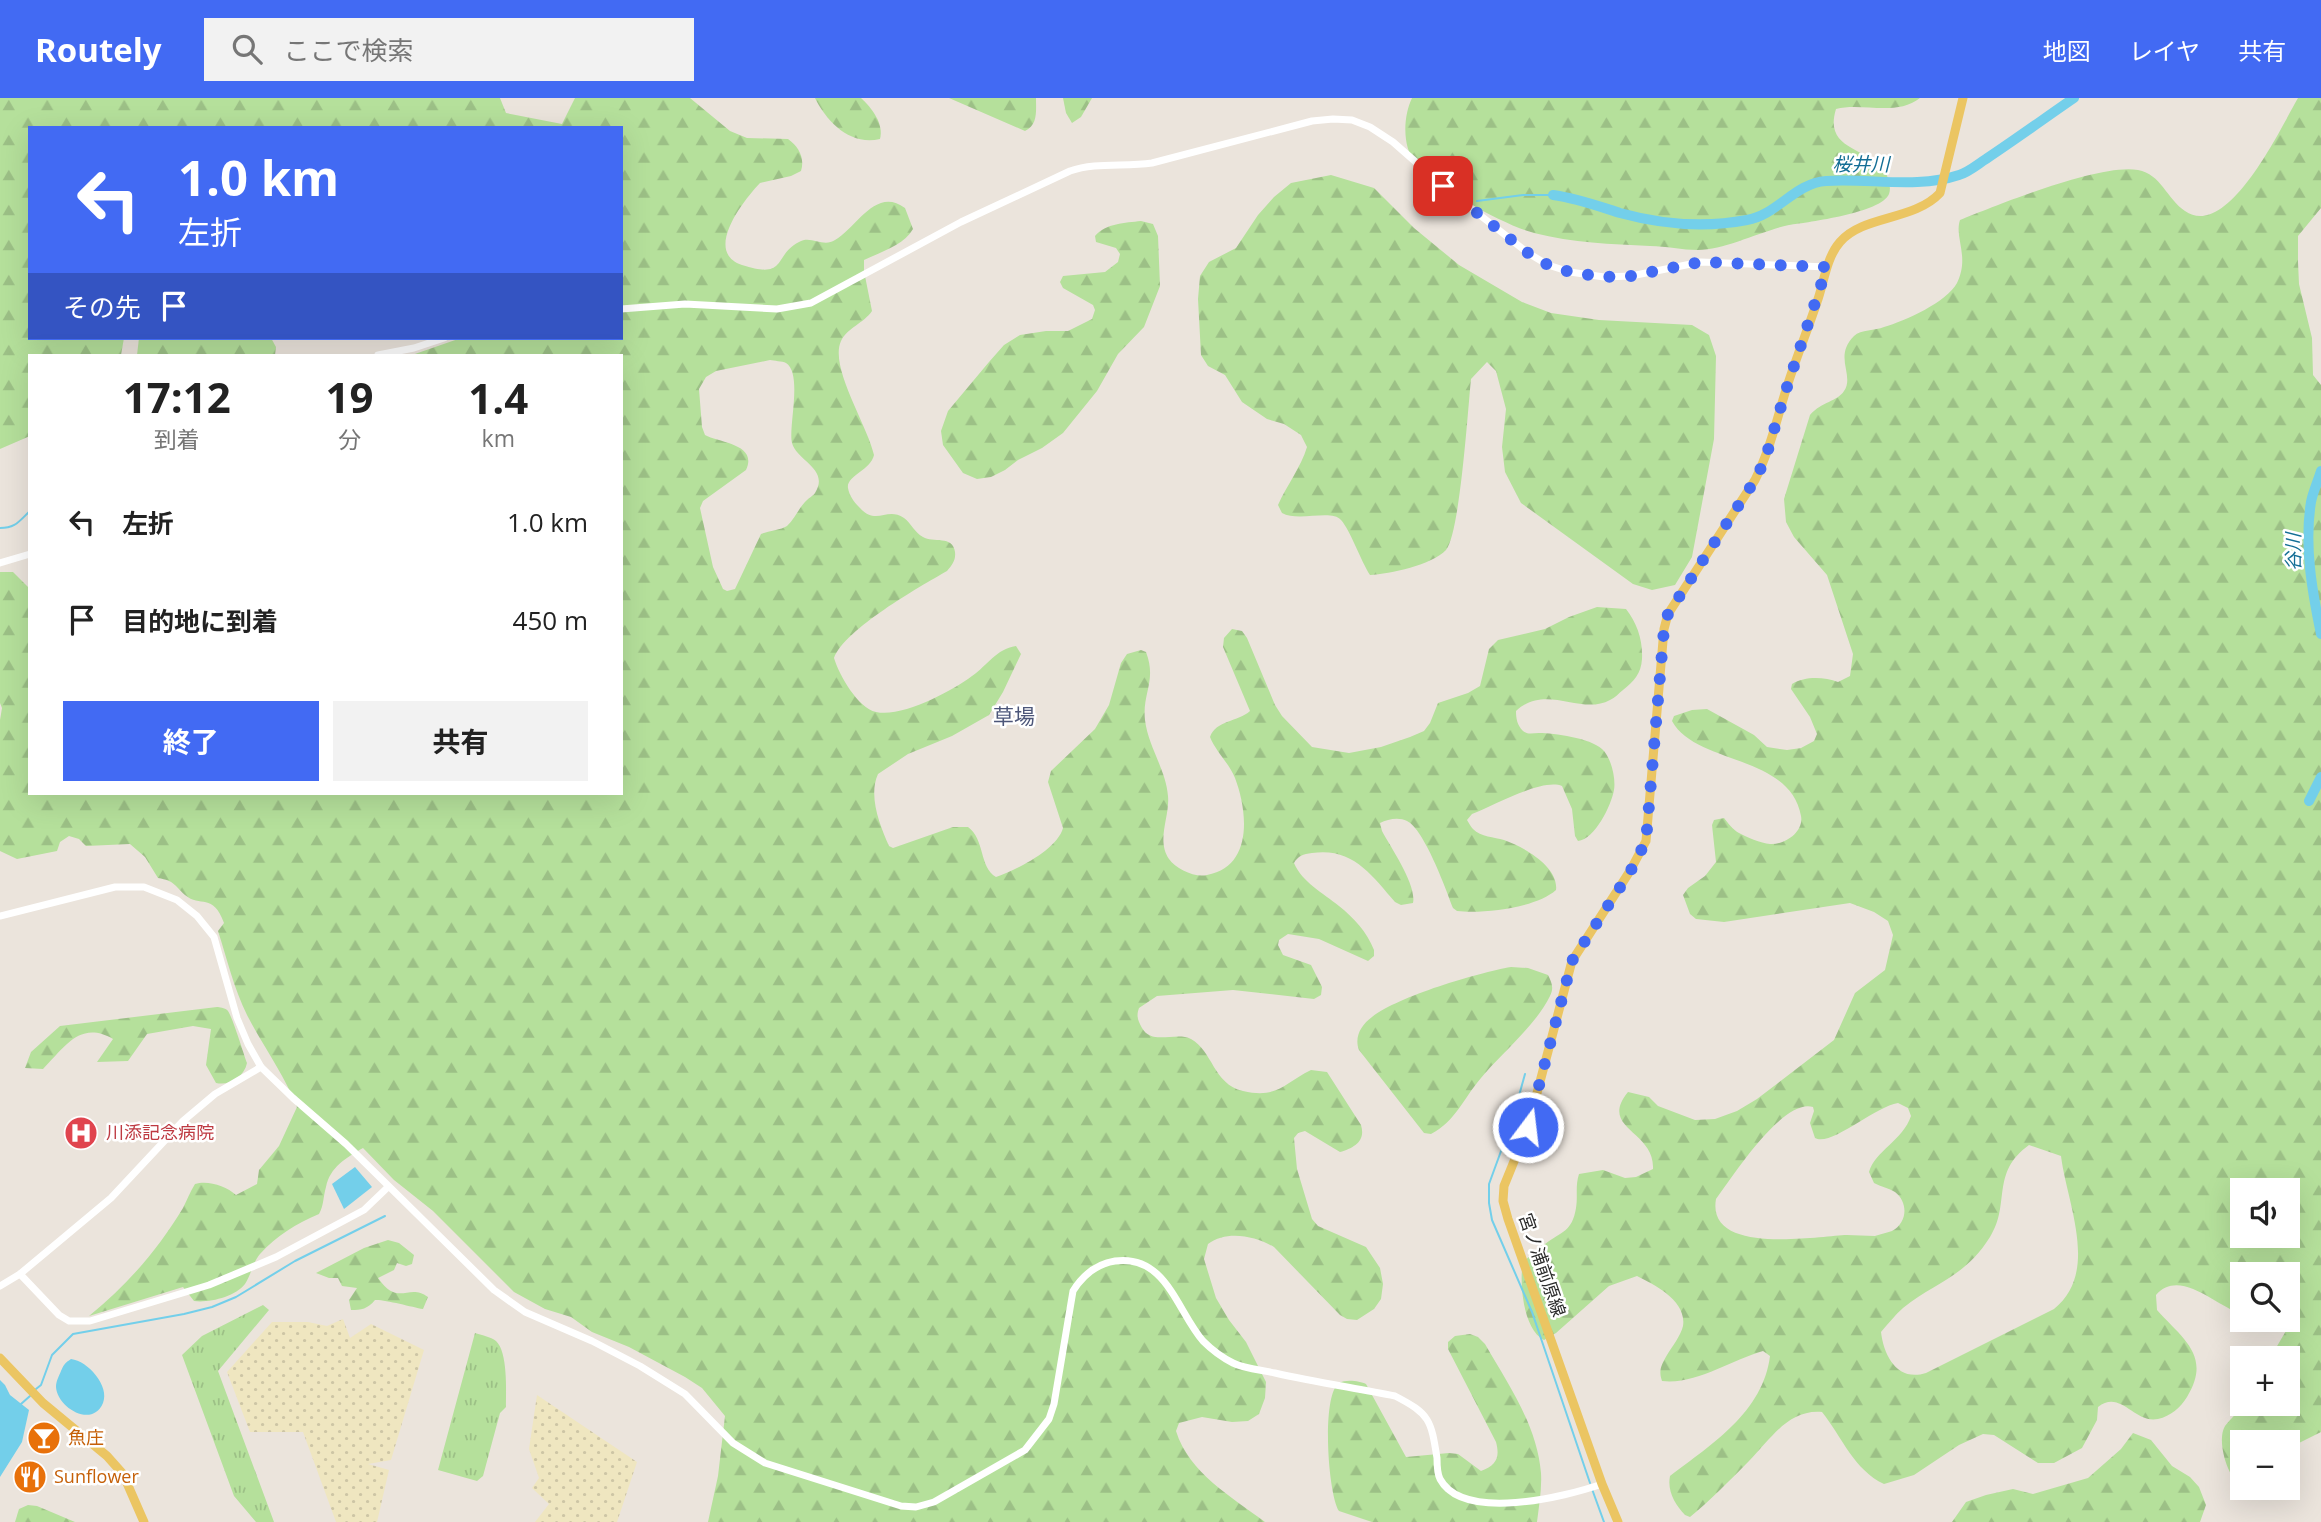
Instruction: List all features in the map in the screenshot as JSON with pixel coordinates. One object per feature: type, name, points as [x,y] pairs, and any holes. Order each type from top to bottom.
[{"type":"main road","name":"宮ノ浦前原線","points":[[1618,1522],[1508,1219],[1503,1201],[1504,1186],[1528,1127],[1572,961],[1630,872],[1646,841],[1664,629],[1668,614],[1755,480],[1765,460],[1827,267],[1840,242],[1849,234],[1931,203],[1940,193],[1963,98]]},
{"type":"main road","points":[[0,1358],[43,1403],[107,1456],[123,1474],[144,1522]]},
{"type":"street","points":[[623,309],[685,304],[777,309],[801,305],[832,293],[872,268],[961,222],[1070,171],[1088,165],[1132,166],[1152,163],[1280,129],[1333,119],[1352,120],[1370,127],[1393,142],[1506,237],[1528,253],[1559,269],[1604,277],[1631,276],[1701,262],[1827,267]]},
{"type":"street","points":[[383,354],[438,340]]},
{"type":"street","points":[[0,563],[28,555]]},
{"type":"street","points":[[0,916],[115,887],[144,887],[177,900],[197,916],[214,937],[237,1018],[248,1044],[261,1067],[293,1098],[346,1144],[494,1290],[525,1312],[592,1341],[685,1394],[733,1443],[765,1463],[901,1506],[916,1507],[934,1502],[1026,1450],[1049,1419],[1073,1291],[1080,1280],[1093,1270],[1104,1263],[1120,1261],[1140,1263],[1154,1270],[1165,1282],[1203,1341],[1235,1364],[1395,1396],[1415,1406],[1427,1417],[1433,1431],[1439,1478],[1449,1491],[1461,1499],[1478,1503],[1527,1501],[1569,1496],[1602,1484]]},
{"type":"street","points":[[0,1286],[20,1274],[111,1199],[183,1121],[215,1094],[261,1067]]},
{"type":"street","points":[[20,1274],[59,1315],[69,1321],[90,1321],[209,1285],[276,1257],[365,1210],[388,1187]]},
{"type":"green space","points":[[0,98],[500,98],[506,113],[562,124],[575,98],[690,98],[730,131],[747,138],[788,139],[802,157],[801,171],[760,183],[737,213],[726,238],[726,249],[731,258],[742,265],[767,270],[773,268],[791,247],[799,242],[808,240],[826,243],[835,240],[867,211],[885,202],[905,208],[913,229],[898,244],[864,260],[872,311],[841,341],[840,366],[874,455],[868,465],[851,480],[848,488],[854,501],[865,513],[876,516],[892,514],[904,518],[923,537],[951,543],[955,558],[947,571],[902,598],[852,634],[834,658],[856,698],[869,709],[887,713],[913,707],[940,696],[1009,648],[1016,646],[1021,654],[989,715],[952,736],[908,754],[878,774],[875,801],[889,846],[893,848],[953,827],[968,827],[977,838],[987,867],[996,877],[1024,864],[1053,844],[1063,828],[1048,782],[1051,771],[1095,729],[1109,705],[1121,663],[1127,654],[1141,650],[1146,652],[1150,671],[1145,720],[1167,786],[1168,804],[1163,836],[1165,852],[1172,863],[1181,869],[1192,874],[1207,875],[1222,870],[1233,861],[1240,850],[1243,836],[1243,806],[1235,778],[1210,737],[1217,727],[1250,711],[1223,647],[1224,638],[1232,629],[1242,631],[1247,638],[1282,716],[1312,747],[1349,753],[1381,747],[1424,731],[1438,703],[1480,686],[1489,649],[1498,640],[1545,629],[1597,607],[1626,609],[1638,632],[1642,659],[1636,677],[1614,698],[1587,705],[1551,699],[1539,700],[1527,703],[1516,711],[1518,724],[1525,732],[1581,739],[1602,749],[1608,757],[1614,790],[1606,813],[1596,828],[1578,841],[1572,809],[1562,786],[1553,785],[1517,794],[1472,814],[1467,820],[1480,834],[1512,843],[1539,859],[1552,873],[1556,890],[1536,901],[1509,908],[1481,912],[1457,911],[1453,908],[1440,874],[1414,826],[1404,820],[1386,820],[1380,823],[1382,831],[1407,877],[1413,903],[1401,905],[1395,902],[1369,873],[1350,858],[1326,852],[1309,853],[1299,857],[1294,863],[1308,882],[1345,911],[1364,931],[1374,950],[1374,956],[1368,961],[1319,939],[1288,934],[1279,940],[1278,945],[1283,955],[1311,965],[1322,987],[1321,995],[1314,999],[1233,990],[1157,996],[1139,1008],[1139,1021],[1146,1033],[1158,1037],[1178,1036],[1191,1039],[1204,1051],[1225,1082],[1243,1091],[1265,1093],[1280,1088],[1311,1070],[1327,1072],[1361,1125],[1362,1135],[1358,1143],[1340,1152],[1305,1131],[1294,1138],[1297,1169],[1312,1219],[1318,1226],[1366,1247],[1380,1268],[1383,1284],[1381,1299],[1374,1309],[1357,1320],[1340,1315],[1274,1247],[1258,1240],[1241,1236],[1224,1237],[1208,1244],[1204,1259],[1216,1298],[1246,1342],[1266,1382],[1265,1398],[1259,1414],[1248,1421],[1232,1422],[1202,1417],[1179,1423],[1176,1431],[1182,1446],[1201,1472],[1265,1522],[708,1522],[718,1476],[725,1416],[702,1388],[629,1347],[592,1332],[571,1317],[545,1309],[514,1292],[433,1211],[394,1180],[363,1148],[345,1159],[331,1174],[319,1214],[287,1231],[266,1247],[241,1289],[214,1300],[194,1301],[183,1287],[89,1316],[129,1280],[152,1253],[183,1208],[195,1184],[217,1185],[236,1195],[257,1184],[259,1170],[279,1146],[297,1107],[242,1005],[218,931],[224,923],[215,907],[191,899],[171,882],[158,878],[145,857],[130,844],[86,846],[79,839],[69,836],[60,842],[57,851],[17,859],[0,851],[0,572],[13,572],[28,587],[28,795],[623,795],[623,354],[415,354],[455,340],[623,340],[623,126],[28,126],[28,340],[124,340],[121,354],[28,354],[28,437],[0,449]],"holes":[[[770,360],[786,363],[794,378],[792,443],[816,471],[819,485],[787,526],[761,534],[735,589],[727,591],[723,589],[713,567],[700,508],[703,501],[746,470],[748,461],[747,455],[736,446],[705,435],[699,389],[706,377],[716,371]]]},
{"type":"green space","points":[[815,98],[861,98],[876,117],[880,139],[859,139],[841,130],[826,116]]},
{"type":"green space","points":[[949,98],[1036,98],[1035,117],[1032,125],[1025,131]]},
{"type":"green space","points":[[1063,98],[1092,98],[1081,117],[1072,123],[1066,113]]},
{"type":"green space","points":[[1412,98],[1920,98],[1900,107],[1836,109],[1835,132],[1840,139],[1884,168],[1890,188],[1883,201],[1859,211],[1789,225],[1720,247],[1698,250],[1563,239],[1522,229],[1489,214],[1438,184],[1411,157],[1405,132]]},
{"type":"green space","points":[[2298,98],[2321,98],[2321,208],[2298,236],[2298,262],[2299,284],[2312,338],[2313,375],[2321,385],[2321,1432],[2300,1442],[2300,1430],[2230,1430],[2230,1472],[2222,1441],[2225,1426],[2233,1416],[2300,1416],[2300,1346],[2277,1346],[2285,1332],[2300,1332],[2300,1262],[2230,1262],[2230,1309],[2187,1287],[2166,1287],[2156,1295],[2157,1310],[2185,1339],[2195,1359],[2197,1370],[2187,1397],[2167,1416],[2149,1419],[2121,1404],[2106,1403],[2098,1407],[2097,1420],[2082,1448],[2054,1463],[2038,1463],[1994,1435],[1983,1434],[1959,1445],[1914,1475],[1884,1484],[1856,1462],[1822,1412],[1810,1412],[1789,1421],[1772,1435],[1705,1504],[1690,1517],[1685,1515],[1673,1497],[1670,1476],[1718,1439],[1746,1410],[1765,1376],[1770,1356],[1763,1351],[1700,1376],[1662,1381],[1661,1367],[1680,1333],[1683,1317],[1668,1295],[1637,1276],[1609,1286],[1556,1333],[1544,1340],[1531,1326],[1524,1305],[1523,1262],[1569,1227],[1576,1208],[1579,1174],[1603,1170],[1625,1178],[1636,1177],[1653,1169],[1646,1146],[1623,1122],[1620,1114],[1621,1104],[1628,1092],[1649,1097],[1658,1106],[1695,1120],[1715,1119],[1737,1111],[1757,1099],[1834,1040],[1855,993],[1885,970],[1893,935],[1888,921],[1874,912],[1850,903],[1724,922],[1696,919],[1690,914],[1683,895],[1705,876],[1716,862],[1712,825],[1714,820],[1724,818],[1742,835],[1776,844],[1787,840],[1796,832],[1800,827],[1801,816],[1793,796],[1780,781],[1762,770],[1701,746],[1684,735],[1672,721],[1674,716],[1692,710],[1707,709],[1754,735],[1767,747],[1787,750],[1801,748],[1814,741],[1817,734],[1810,717],[1791,689],[1792,684],[1815,678],[1838,682],[1850,676],[1853,654],[1827,575],[1794,537],[1786,522],[1784,499],[1810,415],[1841,395],[1847,385],[1845,351],[1854,336],[1893,324],[1925,310],[1944,297],[1957,283],[1962,264],[1960,220],[2049,187],[2121,170],[2146,172],[2153,176],[2185,211],[2202,216],[2218,210],[2235,196],[2266,154]],"holes":[[[1898,1103],[1908,1108],[1911,1116],[1907,1124],[1877,1158],[1869,1172],[1874,1183],[1895,1192],[1903,1202],[1903,1218],[1892,1231],[1875,1236],[1766,1239],[1745,1236],[1728,1229],[1718,1217],[1716,1199],[1746,1157],[1788,1114],[1801,1107],[1813,1107],[1810,1123],[1815,1138],[1822,1139],[1842,1132],[1888,1106]],[[2029,1145],[2061,1156],[2077,1237],[2078,1257],[2068,1294],[2054,1309],[1926,1373],[1916,1375],[1900,1371],[1885,1350],[1881,1332],[1903,1308],[1960,1270],[1980,1250],[1996,1225],[2009,1167]]]},
{"type":"green space","points":[[1331,175],[1374,188],[1414,228],[1459,265],[1522,302],[1551,313],[1599,320],[1692,325],[1709,335],[1716,356],[1714,439],[1692,557],[1675,585],[1652,590],[1633,584],[1521,503],[1505,472],[1502,447],[1506,409],[1496,371],[1487,362],[1471,379],[1463,469],[1455,520],[1451,539],[1446,550],[1440,555],[1410,568],[1370,575],[1348,531],[1337,517],[1282,513],[1278,505],[1307,447],[1301,435],[1284,424],[1267,419],[1242,402],[1225,375],[1208,366],[1201,355],[1198,299],[1200,276],[1209,262],[1236,248],[1258,215],[1291,183]]},
{"type":"green space","points":[[1141,221],[1153,224],[1158,236],[1160,286],[1144,327],[1118,354],[1097,391],[1063,433],[991,477],[977,479],[963,473],[943,445],[941,431],[948,411],[1004,345],[1020,335],[1068,331],[1092,319],[1095,310],[1093,305],[1063,288],[1060,282],[1063,276],[1105,272],[1118,262],[1120,254],[1116,248],[1096,242],[1095,236],[1110,226]]},
{"type":"green space","points":[[139,340],[272,340],[276,347],[275,354],[137,354]]},
{"type":"green space","points":[[1511,967],[1528,968],[1548,975],[1552,986],[1550,996],[1536,1018],[1481,1078],[1447,1123],[1431,1134],[1424,1133],[1359,1050],[1359,1032],[1372,1017],[1400,1001],[1459,980]]},
{"type":"green space","points":[[217,1007],[229,1013],[247,1063],[240,1076],[231,1082],[216,1083],[206,1065],[211,1029],[193,1026],[147,1034],[128,1061],[97,1062],[113,1039],[101,1034],[82,1034],[66,1045],[43,1069],[25,1068],[31,1052],[60,1026]]},
{"type":"green space","points":[[388,1240],[399,1243],[414,1255],[412,1264],[406,1266],[397,1263],[394,1270],[378,1278],[392,1292],[415,1292],[428,1297],[423,1309],[375,1300],[364,1308],[351,1310],[349,1300],[357,1288],[342,1286],[338,1278],[316,1273],[364,1248]]},
{"type":"green space","points":[[263,1305],[269,1310],[218,1371],[274,1522],[256,1522],[234,1496],[182,1355],[202,1336]]},
{"type":"green space","points":[[475,1333],[496,1341],[500,1346],[506,1382],[506,1407],[500,1413],[483,1476],[477,1481],[438,1470]]},
{"type":"green space","points":[[1470,1334],[1485,1344],[1512,1390],[1534,1438],[1541,1473],[1537,1522],[1372,1522],[1339,1511],[1329,1467],[1328,1425],[1333,1391],[1342,1382],[1366,1384],[1406,1457],[1458,1454],[1481,1471],[1494,1463],[1498,1452],[1496,1442],[1448,1349],[1448,1342],[1455,1336]]},
{"type":"green space","points":[[2133,1433],[2151,1440],[2172,1466],[2190,1477],[2199,1487],[2206,1505],[2200,1522],[1952,1522],[1966,1502],[1986,1495],[2013,1489],[2033,1494],[2088,1478],[2121,1449]]},
{"type":"green space","points":[[28,1505],[37,1506],[75,1522],[15,1522],[19,1509]]},
{"type":"sand","points":[[343,1319],[350,1338],[371,1324],[424,1350],[391,1460],[368,1464],[389,1470],[377,1522],[336,1522],[303,1432],[250,1432],[227,1372],[272,1322],[308,1322],[327,1326]]},
{"type":"sand","points":[[537,1395],[637,1462],[617,1522],[535,1522],[549,1504],[532,1488],[539,1478],[529,1449]]},
{"type":"water","points":[[355,1167],[372,1187],[344,1209],[332,1184]]},
{"type":"water","points":[[71,1359],[84,1364],[100,1382],[104,1396],[98,1411],[84,1415],[68,1408],[62,1402],[56,1387],[64,1365]]},
{"type":"water","points":[[0,1380],[10,1395],[29,1410],[22,1442],[0,1477]]},
{"type":"waterway","name":"桜井川","points":[[1553,195],[1635,217],[1667,222],[1715,224],[1747,220],[1768,212],[1815,183],[1843,180],[1927,181],[1963,174],[2074,98]]},
{"type":"waterway","points":[[1477,201],[1523,195],[1553,195]]},
{"type":"waterway","name":"谷川","points":[[2321,471],[2311,502],[2308,535],[2312,585],[2321,634]]},
{"type":"waterway","points":[[0,528],[14,525],[28,513]]},
{"type":"waterway","name":"谷川","points":[[2309,801],[2321,777]]},
{"type":"waterway","points":[[1525,1074],[1512,1121],[1489,1184],[1489,1203],[1492,1220],[1532,1312],[1590,1483]]},
{"type":"waterway","points":[[36,1389],[41,1385],[52,1355],[73,1334],[212,1307],[236,1297],[295,1261],[385,1216]]},
{"type":"waterway","points":[[21,1404],[30,1396]]},
{"type":"waterway","points":[[1592,1489],[1604,1522]]},
{"type":"place","name":"川添記念病院","points":[[81,1133]]},
{"type":"place","name":"魚庄","points":[[44,1438]]},
{"type":"place","name":"Sunflower","points":[[30,1477]]},
{"type":"district","name":"草場","points":[[1014,717]]},
{"type":"route","points":[[1443,186],[1528,253],[1548,265],[1570,272],[1604,277],[1631,276],[1701,262],[1827,267],[1765,460],[1755,480],[1668,614],[1664,629],[1646,841],[1640,856],[1572,961],[1528,1127]]}]
